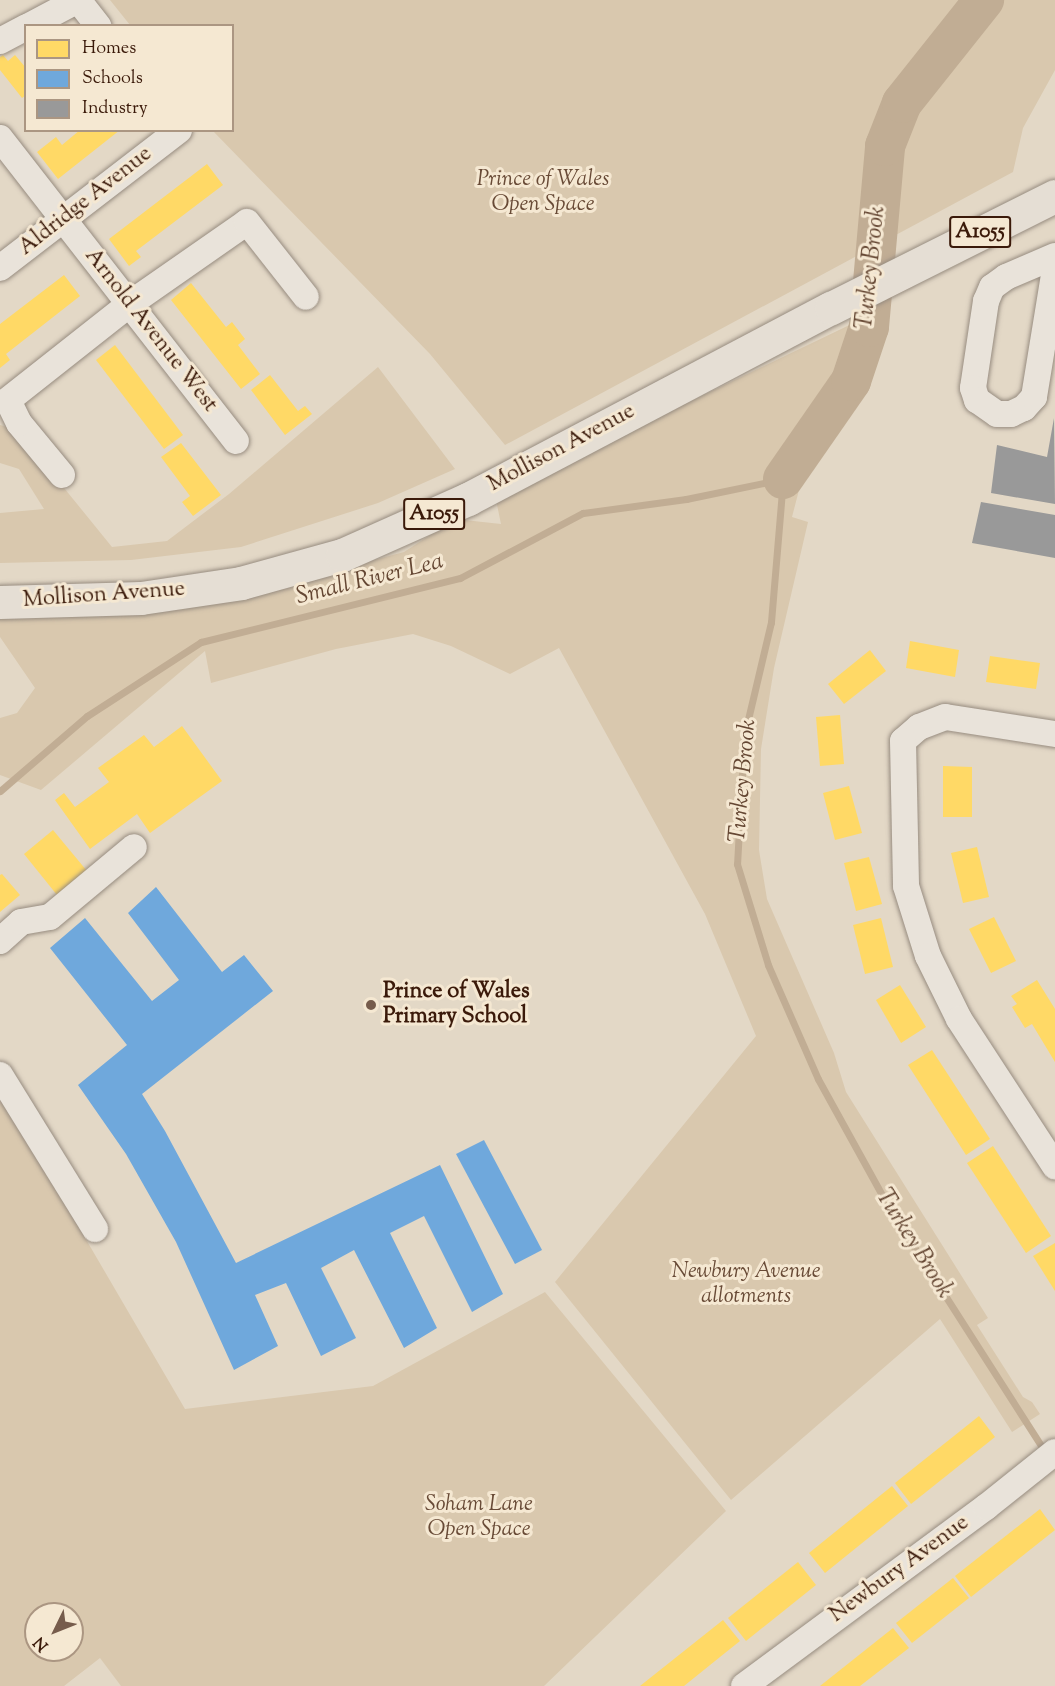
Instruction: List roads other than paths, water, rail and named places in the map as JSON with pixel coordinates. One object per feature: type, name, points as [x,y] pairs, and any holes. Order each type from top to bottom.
[{"type":"main road","name":"Mollison Avenue","points":[[0,602],[141,598],[242,583],[342,555],[468,499],[831,308],[1055,196]]},
{"type":"street","points":[[31,24],[78,0],[96,24]]},
{"type":"street","points":[[0,41],[24,28]]},
{"type":"street","name":"Aldridge Avenue","points":[[0,268],[176,133]]},
{"type":"street","name":"Arnold Avenue West","points":[[0,138],[236,441]]},
{"type":"street","points":[[62,475],[19,423],[8,400],[130,303],[247,222],[306,297]]},
{"type":"street","points":[[1055,256],[1006,277],[992,287],[986,302],[973,388],[977,400],[997,414],[1011,414],[1024,408],[1034,397],[1055,268]]},
{"type":"street","points":[[1055,734],[945,717],[920,727],[903,741],[906,886],[928,956],[959,1019],[1055,1166]]},
{"type":"street","points":[[0,941],[21,922],[50,917],[134,847]]},
{"type":"street","points":[[0,1075],[95,1229]]},
{"type":"street","name":"Newbury Avenue","points":[[754,1683],[1047,1458]]},
{"type":"waterway","name":"Turkey Brook","points":[[783,479],[851,381],[869,327],[885,146],[902,103],[984,0]]},
{"type":"waterway","name":"Turkey Brook","points":[[0,791],[87,716],[201,642],[460,578],[583,513],[686,499],[783,479],[771,622],[744,736],[737,864],[768,965],[818,1079],[891,1211],[1045,1452]]},
{"type":"place","name":"Prince of Wales Primary School","points":[[371,1005]]},
{"type":"park label","name":"Prince of Wales Open Space","points":[[543,192]]},
{"type":"park label","name":"Newbury Avenue allotments","points":[[746,1284]]},
{"type":"park label","name":"Soham Lane Open Space","points":[[479,1518]]},
{"type":"water label","name":"Small River Lea","points":[[370,580]]}]
